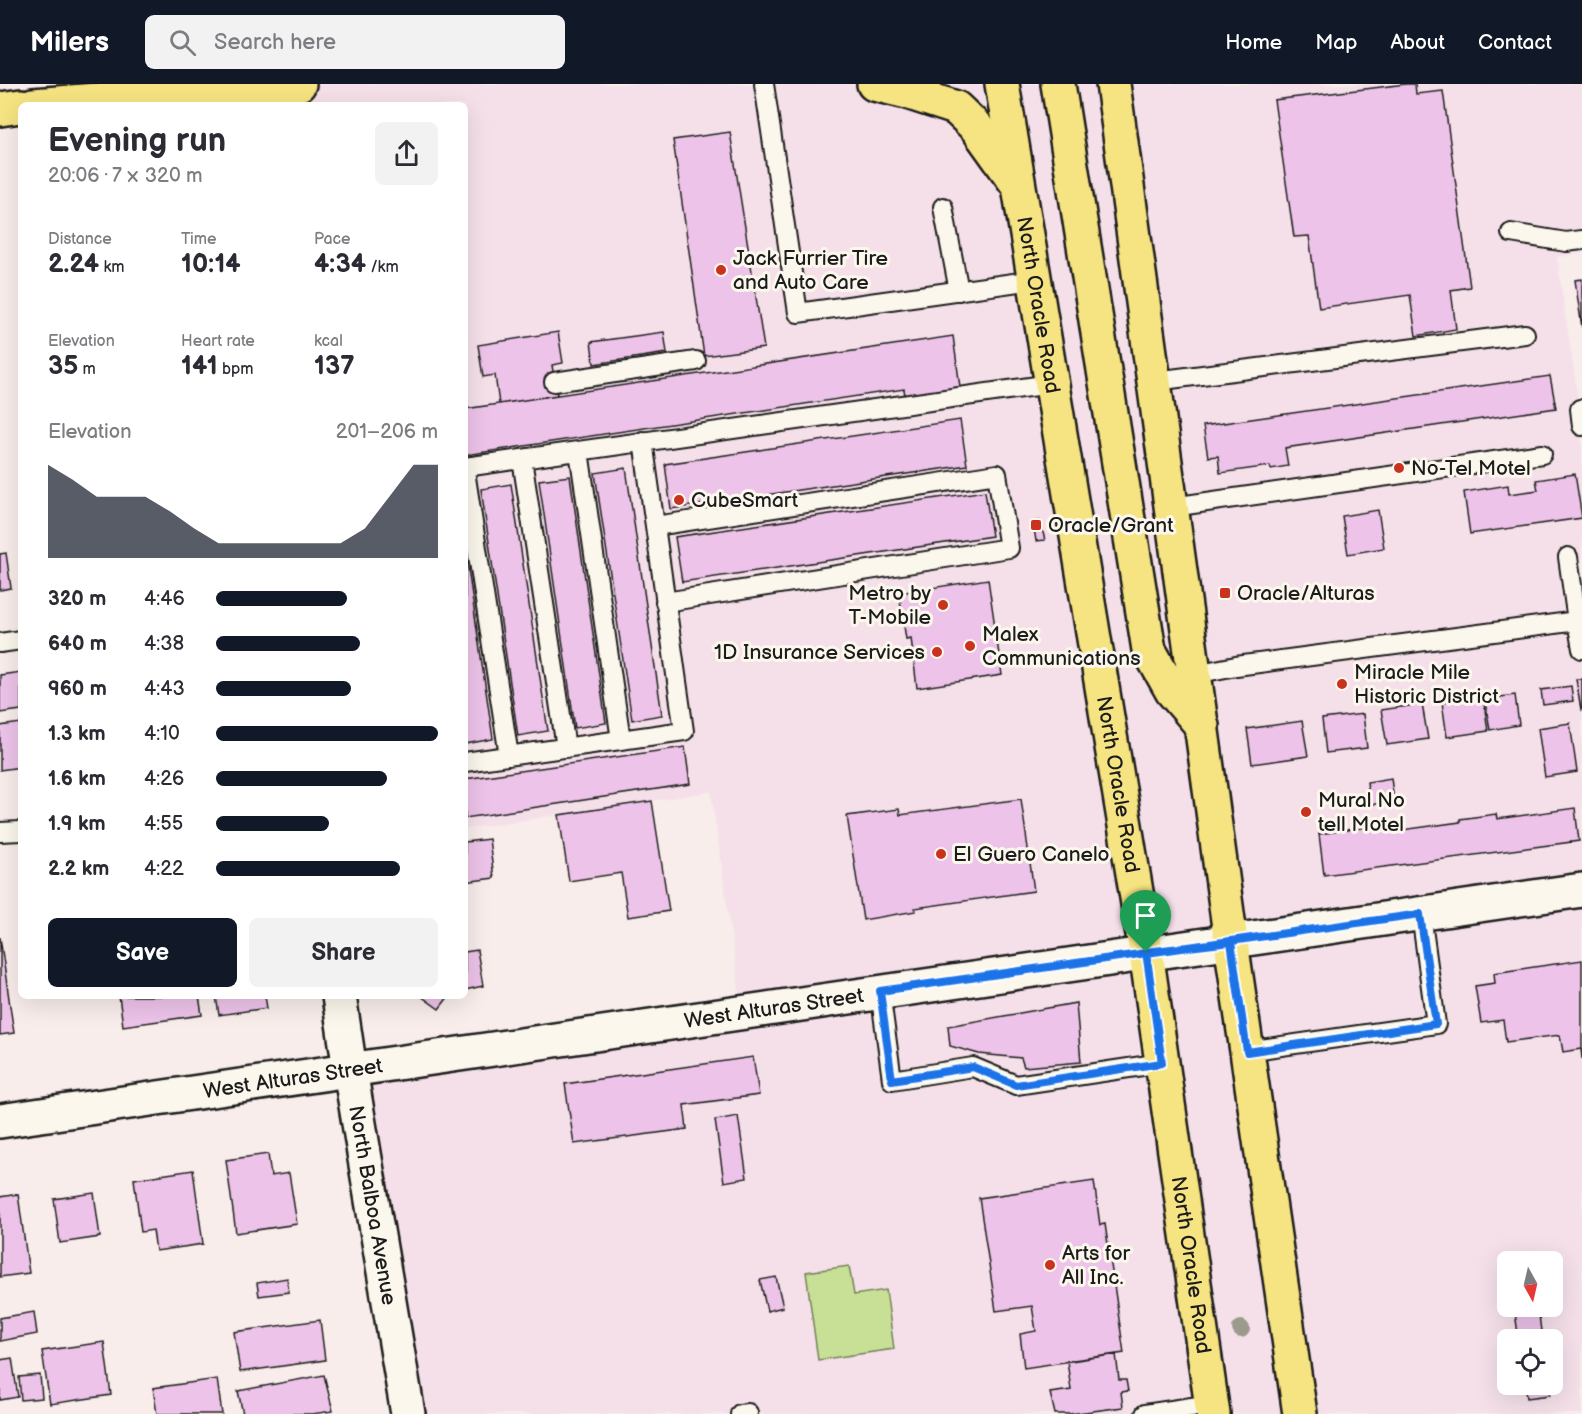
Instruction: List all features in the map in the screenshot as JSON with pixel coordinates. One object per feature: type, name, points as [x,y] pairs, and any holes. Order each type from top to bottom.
[{"type":"main road","points":[[111,102],[214,98],[299,84]]},
{"type":"main road","points":[[874,84],[956,108],[977,128],[1018,184]]},
{"type":"main road","name":"North Oracle Road","points":[[1002,84],[1146,952],[1212,1409]]},
{"type":"main road","points":[[1058,84],[1149,650],[1172,691],[1202,726]]},
{"type":"main road","points":[[1113,84],[1231,942],[1300,1414]]},
{"type":"main road","points":[[0,109],[18,106]]},
{"type":"street","name":"West Alturas Street","points":[[0,1121],[1582,890]]},
{"type":"street","name":"North Balboa Avenue","points":[[339,999],[408,1414]]},
{"type":"lane","points":[[764,84],[798,313],[1034,280]]},
{"type":"lane","points":[[943,207],[959,291]]},
{"type":"lane","points":[[1511,233],[1566,242],[1582,240]]},
{"type":"lane","points":[[1155,381],[1526,334]]},
{"type":"lane","points":[[554,382],[696,361]]},
{"type":"lane","points":[[468,466],[1051,384]]},
{"type":"lane","points":[[468,762],[684,731],[644,441]]},
{"type":"lane","points":[[579,451],[621,740]]},
{"type":"lane","points":[[1172,507],[1542,454]]},
{"type":"lane","points":[[522,459],[566,748]]},
{"type":"lane","points":[[655,526],[997,474],[1009,548],[666,602]]},
{"type":"lane","points":[[468,490],[509,756]]},
{"type":"lane","points":[[1568,557],[1582,649]]},
{"type":"lane","points":[[1194,674],[1236,666],[1577,621]]},
{"type":"lane","points":[[0,643],[18,640]]},
{"type":"lane","points":[[0,832],[18,831]]},
{"type":"lane","points":[[1247,1052],[1436,1024],[1420,914]]},
{"type":"lane","points":[[880,991],[892,1080],[973,1067],[1016,1085],[1162,1063]]},
{"type":"lane","points":[[1145,1414],[1212,1409]]},
{"type":"shaded area","points":[[212,84],[1582,84],[1582,253],[1557,257],[1582,426],[1582,1414],[400,1414],[350,1070],[742,1011],[711,792],[468,829],[468,102],[215,102]]},
{"type":"green space","points":[[849,1266],[854,1295],[886,1290],[894,1349],[818,1360],[806,1272]]},
{"type":"building","points":[[1415,84],[1416,94],[1443,91],[1470,287],[1451,290],[1456,329],[1416,336],[1410,295],[1319,308],[1309,236],[1294,237],[1274,100]]},
{"type":"building","name":"Jack Furrier Tire and Auto Care","points":[[730,132],[764,348],[704,356],[673,140]]},
{"type":"building","points":[[1582,279],[1582,328],[1575,280]]},
{"type":"building","points":[[558,332],[563,363],[552,365],[557,395],[499,404],[495,375],[483,377],[478,345]]},
{"type":"building","points":[[664,332],[667,353],[594,364],[591,342]]},
{"type":"building","points":[[953,336],[960,387],[905,396],[904,389],[468,455],[468,409]]},
{"type":"building","points":[[1550,376],[1556,408],[1285,448],[1288,466],[1271,469],[1270,466],[1220,473],[1218,456],[1208,457],[1203,426]]},
{"type":"building","points":[[960,420],[967,465],[671,509],[665,464]]},
{"type":"building","points":[[626,468],[662,715],[632,720],[595,473]]},
{"type":"building","points":[[1575,474],[1582,518],[1470,534],[1464,492],[1508,485],[1509,494],[1538,490],[1536,480]]},
{"type":"building","points":[[570,476],[606,723],[575,728],[539,480]]},
{"type":"building","points":[[511,484],[548,731],[518,736],[481,489]]},
{"type":"building","points":[[985,491],[992,536],[682,582],[675,537]]},
{"type":"building","points":[[1378,510],[1384,548],[1348,554],[1342,516]]},
{"type":"building","points":[[1040,521],[1045,540],[1036,541],[1033,522]]},
{"type":"building","points":[[6,553],[11,588],[0,590],[0,554]]},
{"type":"building","points":[[468,568],[493,739],[468,743]]},
{"type":"building","points":[[988,579],[1002,675],[917,688],[911,638],[906,639],[899,593]]},
{"type":"building","points":[[18,672],[18,710],[0,713],[0,675]]},
{"type":"building","points":[[1576,679],[1582,679],[1581,710]]},
{"type":"building","points":[[1571,686],[1573,701],[1543,705],[1541,690]]},
{"type":"building","points":[[1515,695],[1519,725],[1490,730],[1485,699]]},
{"type":"building","points":[[1483,696],[1488,731],[1447,737],[1442,702]]},
{"type":"building","points":[[1422,704],[1428,739],[1387,745],[1381,710]]},
{"type":"building","points":[[1363,714],[1367,748],[1326,753],[1322,719]]},
{"type":"building","points":[[1302,721],[1308,756],[1252,764],[1247,729]]},
{"type":"building","points":[[18,723],[18,767],[0,770],[0,726]]},
{"type":"building","points":[[1570,723],[1577,772],[1545,777],[1538,728]]},
{"type":"building","points":[[685,747],[690,784],[468,818],[468,779]]},
{"type":"building","points":[[1391,778],[1394,801],[1370,805],[1367,782]]},
{"type":"building","name":"El Guero Canelo","points":[[1021,799],[1034,891],[915,908],[916,911],[863,920],[847,816],[899,809],[900,815]]},
{"type":"building","points":[[652,801],[669,911],[628,917],[621,873],[569,881],[559,815]]},
{"type":"building","points":[[1575,808],[1579,841],[1324,875],[1319,834],[1401,822],[1402,830],[1460,822],[1460,819],[1496,814],[1497,819]]},
{"type":"building","points":[[489,839],[494,878],[468,882],[468,842]]},
{"type":"building","points":[[0,937],[14,1033],[0,1035]]},
{"type":"building","points":[[477,950],[483,986],[468,989],[468,952]]},
{"type":"building","points":[[1582,960],[1582,1059],[1581,1049],[1563,1052],[1560,1035],[1506,1042],[1503,1020],[1481,1023],[1475,986],[1495,983],[1494,973]]},
{"type":"building","points":[[119,999],[199,999],[202,1015],[123,1026]]},
{"type":"building","points":[[216,999],[266,999],[267,1008],[219,1015]]},
{"type":"building","points":[[425,999],[447,999],[439,1009]]},
{"type":"building","points":[[1076,1003],[1081,1062],[1024,1067],[1021,1058],[979,1054],[950,1046],[948,1026]]},
{"type":"building","points":[[753,1057],[759,1095],[684,1105],[687,1129],[574,1144],[565,1084]]},
{"type":"building","points":[[738,1116],[747,1178],[724,1182],[715,1120]]},
{"type":"building","points":[[268,1154],[271,1176],[289,1173],[297,1224],[236,1233],[226,1160]]},
{"type":"building","points":[[193,1170],[203,1244],[156,1251],[153,1230],[141,1232],[134,1179]]},
{"type":"building","name":"Arts for All Inc.","points":[[1094,1181],[1100,1225],[1105,1224],[1124,1353],[1024,1368],[1020,1334],[1036,1331],[1032,1306],[996,1311],[979,1198]]},
{"type":"building","points":[[94,1193],[100,1237],[60,1243],[54,1199]]},
{"type":"building","points":[[18,1194],[29,1273],[0,1277],[0,1197]]},
{"type":"building","points":[[776,1277],[783,1307],[767,1311],[760,1280]]},
{"type":"building","points":[[287,1278],[289,1292],[259,1296],[257,1283]]},
{"type":"building","points":[[34,1312],[37,1334],[0,1341],[0,1318]]},
{"type":"building","points":[[1516,1317],[1539,1317],[1541,1329],[1517,1329]]},
{"type":"building","points":[[320,1320],[325,1360],[240,1372],[234,1332]]},
{"type":"building","points":[[104,1342],[111,1395],[50,1404],[42,1351]]},
{"type":"building","points":[[1116,1354],[1119,1380],[1126,1380],[1128,1391],[1121,1392],[1123,1407],[1055,1414],[1050,1393],[1071,1390],[1067,1361]]},
{"type":"building","points":[[12,1358],[18,1397],[0,1400],[0,1360]]},
{"type":"building","points":[[40,1375],[42,1398],[21,1400],[19,1377]]},
{"type":"building","points":[[324,1375],[333,1411],[312,1414],[243,1414],[238,1391]]},
{"type":"building","points":[[217,1379],[222,1414],[157,1414],[153,1388]]},
{"type":"building","points":[[1527,1395],[1550,1395],[1527,1398]]},
{"type":"place","name":"Jack Furrier Tire and Auto Care","points":[[721,270]]},
{"type":"place","name":"No-Tel Motel","points":[[1399,468]]},
{"type":"place","name":"CubeSmart","points":[[679,500]]},
{"type":"place","name":"Oracle/Grant","points":[[1036,525]]},
{"type":"place","name":"Oracle/Alturas","points":[[1225,593]]},
{"type":"place","name":"Metro by T-Mobile","points":[[943,605]]},
{"type":"place","name":"Malex Communications","points":[[970,646]]},
{"type":"place","name":"1D Insurance Services","points":[[937,652]]},
{"type":"place","name":"Miracle Mile Historic District","points":[[1342,684]]},
{"type":"place","name":"Mural No tell Motel","points":[[1306,812]]},
{"type":"place","name":"El Guero Canelo","points":[[941,854]]},
{"type":"place","name":"Arts for All Inc.","points":[[1050,1265]]},
{"type":"route","points":[[1146,952],[1162,1063],[1016,1085],[973,1067],[892,1080],[880,991],[1146,952],[1420,914],[1436,1024],[1247,1052],[1231,942],[1146,952]]}]
